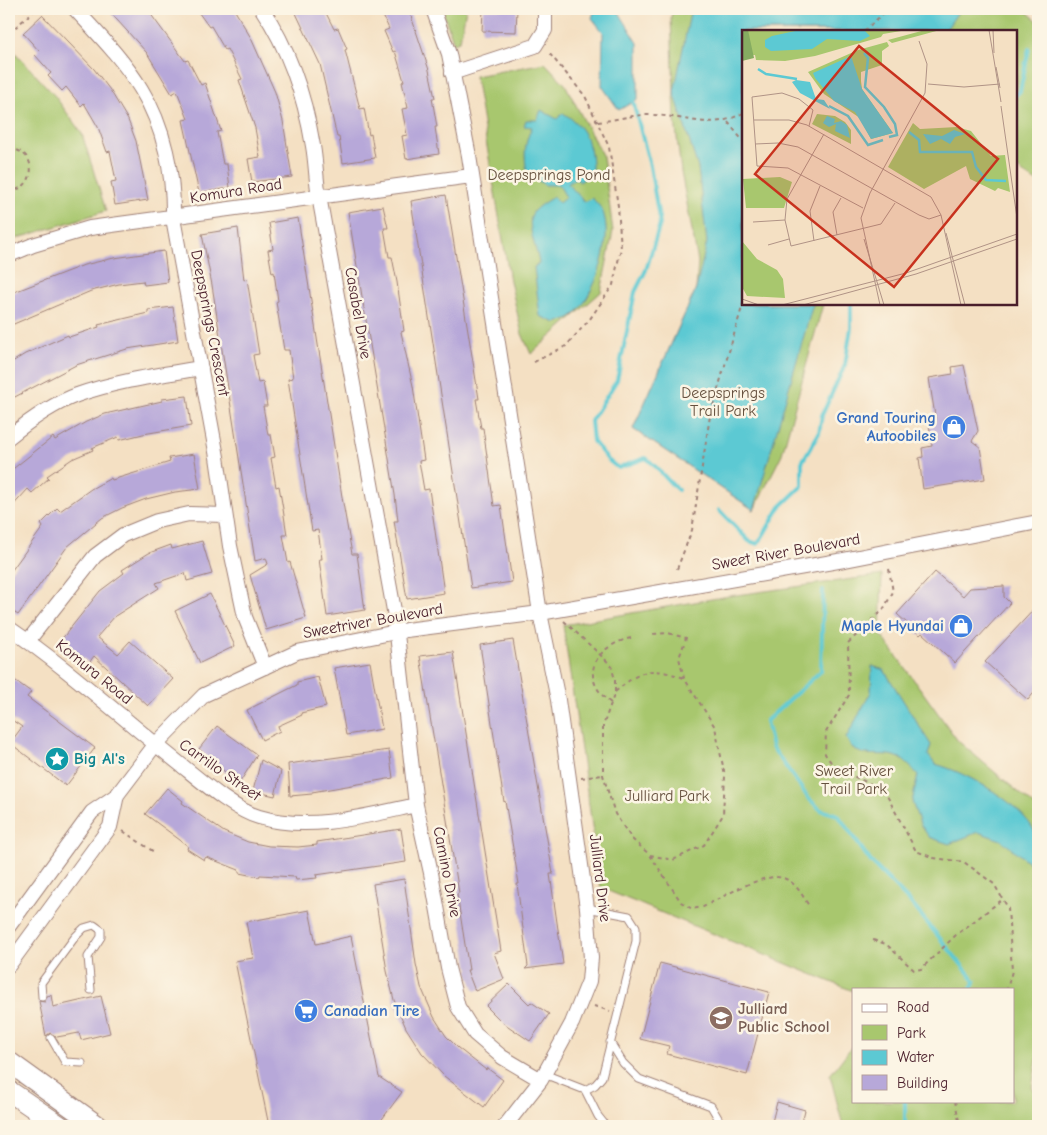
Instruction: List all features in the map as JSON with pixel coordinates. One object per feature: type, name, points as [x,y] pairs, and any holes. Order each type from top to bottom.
[{"type":"main road","points":[[9,1062],[98,1126]]},
{"type":"main road","points":[[9,1091],[60,1126]]},
{"type":"street","name":"Deepsprings Crescent","points":[[75,9],[124,64],[141,89],[161,133],[172,189],[173,218],[217,457],[225,515],[245,617],[265,667]]},
{"type":"street","name":"Casabel Drive","points":[[262,9],[287,53],[303,102],[314,147],[319,196],[398,632]]},
{"type":"street","points":[[433,9],[449,54],[460,105],[540,613]]},
{"type":"street","points":[[452,73],[535,46],[545,30],[545,9]]},
{"type":"street","name":"Komura Road","points":[[9,255],[33,245],[90,228],[472,176]]},
{"type":"street","points":[[9,437],[38,416],[77,395],[142,378],[201,368]]},
{"type":"street","points":[[28,641],[95,556],[123,535],[157,521],[189,514],[225,515]]},
{"type":"street","name":"Sweet River Boulevard","points":[[540,613],[854,558],[1038,522]]},
{"type":"street","name":"Sweetriver Boulevard","points":[[9,926],[92,812],[117,795],[155,745],[204,695],[298,652],[398,632],[540,613]]},
{"type":"street","name":"Julliard Drive","points":[[505,1126],[542,1077],[572,1023],[589,981],[591,958],[587,908],[558,700],[540,613]]},
{"type":"street","name":"Komura Road","points":[[9,628],[28,641],[155,745]]},
{"type":"street","name":"Camino Drive","points":[[398,632],[416,805],[431,873],[448,968],[458,1007],[475,1034],[502,1057],[542,1077]]},
{"type":"street","name":"Carrillo Street","points":[[155,745],[205,784],[257,817],[280,821],[312,822],[352,818],[416,805]]},
{"type":"street","name":"Sweetriver Boulevard","points":[[9,965],[110,827],[117,795]]},
{"type":"lane","points":[[542,1077],[585,1090],[596,1085],[602,1077],[636,941],[636,926],[628,916],[587,908]]},
{"type":"lane","points":[[42,997],[41,983],[75,937],[84,928],[94,925],[101,930],[101,937],[88,957],[91,990]]},
{"type":"lane","points":[[51,1038],[64,1062],[82,1063]]},
{"type":"lane","points":[[610,1042],[627,1067],[640,1079],[711,1106],[718,1118],[716,1126]]},
{"type":"lane","points":[[585,1090],[598,1116],[606,1126]]},
{"type":"path","points":[[9,34],[36,9]]},
{"type":"path","points":[[865,30],[888,9]]},
{"type":"path","points":[[534,362],[566,346],[590,319],[613,285],[621,248],[618,206],[609,147],[585,96],[549,53]]},
{"type":"path","points":[[598,122],[651,115],[710,123],[728,122],[742,114]]},
{"type":"path","points":[[728,122],[742,140]]},
{"type":"path","points":[[9,149],[21,151],[32,168],[28,182],[23,187],[9,191]]},
{"type":"path","points":[[677,569],[692,530],[710,416],[743,305]]},
{"type":"path","points":[[890,569],[893,592],[890,598],[883,610],[848,643],[849,695],[826,732],[825,754],[835,768],[884,790],[916,851],[934,858],[964,862],[994,884],[1008,908],[1012,971],[1007,988]]},
{"type":"path","points":[[564,621],[611,665],[615,680],[615,692],[603,726],[603,775],[615,814],[632,839],[650,855],[681,902],[692,909],[703,907],[766,877],[783,878],[797,887],[809,906]]},
{"type":"path","points":[[650,855],[673,860],[704,845],[723,815],[725,776],[715,727],[684,678],[680,658],[686,638],[668,633],[651,634]]},
{"type":"path","points":[[611,703],[595,688],[592,672],[600,653],[615,642],[631,638]]},
{"type":"path","points":[[615,692],[642,673],[661,670],[684,678]]},
{"type":"path","points":[[568,780],[603,775]]},
{"type":"path","points":[[123,831],[154,852]]},
{"type":"path","points":[[873,940],[886,944],[914,970],[920,969],[941,947],[1003,899]]},
{"type":"path","points":[[594,1006],[617,1013]]},
{"type":"path","points":[[955,1102],[960,1126]]},
{"type":"green space","points":[[442,9],[466,9],[460,40],[454,44]]},
{"type":"green space","name":"Deepsprings Trail Park","points":[[673,9],[1023,9],[1038,21],[1038,183],[1017,169],[1017,30],[742,30],[742,305],[823,305],[782,454],[754,510],[633,429],[696,289],[698,262],[681,172],[675,120],[671,17]]},
{"type":"green space","points":[[9,46],[55,96],[82,134],[106,211],[9,241]]},
{"type":"green space","name":"Deepsprings Pond","points":[[545,63],[565,84],[603,157],[613,231],[601,292],[531,354],[522,334],[510,281],[475,76]]},
{"type":"green space","name":"Sweet River Trail Park","points":[[882,575],[880,633],[958,741],[1036,807],[1038,811],[1038,1055],[1032,1087],[1038,1095],[1038,1126],[843,1126],[830,1075],[852,1046],[852,1102],[1014,1102],[1014,988],[852,988],[852,991],[601,888],[563,625],[729,596]]},
{"type":"water","points":[[595,9],[617,9],[638,43],[638,99],[619,110],[602,86],[603,32],[592,18]]},
{"type":"water","name":"Deepsprings Trail Park","points":[[691,9],[960,9],[946,30],[742,30],[742,305],[813,305],[754,510],[633,429],[696,289],[707,242],[698,168],[674,92]]},
{"type":"water","points":[[541,110],[557,119],[563,113],[577,124],[586,138],[591,154],[592,172],[580,182],[575,178],[568,184],[585,202],[592,198],[599,205],[605,221],[606,235],[601,266],[589,294],[574,315],[556,323],[540,316],[534,267],[539,264],[530,222],[531,216],[540,205],[553,197],[559,203],[566,197],[559,185],[545,185],[527,173],[525,161],[526,144],[532,127],[524,126],[526,120],[537,120]]},
{"type":"water","points":[[872,666],[884,670],[931,745],[928,755],[935,764],[962,774],[994,792],[1021,813],[1031,825],[1039,844],[1037,869],[1001,840],[978,832],[949,844],[929,837],[920,824],[912,802],[918,775],[900,758],[863,753],[851,746],[846,738],[871,692]]},
{"type":"building","points":[[107,9],[147,9],[185,61],[188,60],[201,85],[205,83],[221,131],[217,132],[223,164],[227,164],[230,188],[199,193],[183,120],[188,119],[177,91],[172,94],[147,53]]},
{"type":"building","points":[[196,9],[234,9],[251,38],[275,92],[283,121],[292,177],[252,182],[248,159],[260,157],[255,128],[239,80],[242,79],[227,49],[225,50],[211,26],[209,27]]},
{"type":"building","points":[[294,9],[324,9],[334,29],[338,28],[347,49],[345,50],[360,109],[364,108],[375,158],[343,163],[339,137],[337,137],[320,64]]},
{"type":"building","points":[[380,9],[408,9],[411,16],[429,70],[435,98],[432,98],[439,154],[406,159],[402,136],[407,135],[402,109],[408,108],[402,82],[404,81],[395,51],[393,52],[384,31],[389,29]]},
{"type":"building","points":[[483,9],[517,9],[516,32],[482,31]]},
{"type":"building","points":[[42,15],[94,69],[110,90],[128,120],[136,141],[148,200],[115,205],[111,182],[116,181],[110,151],[107,152],[98,127],[84,103],[81,106],[66,87],[62,91],[48,76],[51,73],[35,55],[39,51],[23,33]]},
{"type":"building","points":[[446,195],[494,506],[501,505],[512,582],[471,588],[411,201]]},
{"type":"building","points":[[383,206],[388,228],[384,228],[389,257],[392,257],[397,282],[404,331],[401,332],[413,386],[424,460],[419,461],[424,490],[429,489],[444,593],[407,599],[394,521],[398,521],[395,495],[348,212]]},
{"type":"building","points":[[298,218],[343,503],[352,554],[357,554],[365,610],[327,616],[319,559],[322,559],[318,530],[312,531],[288,379],[293,378],[289,350],[284,350],[276,302],[278,301],[274,272],[272,273],[268,250],[273,249],[269,223]]},
{"type":"building","points":[[238,228],[244,280],[247,279],[259,354],[253,355],[258,383],[263,382],[267,406],[263,406],[268,435],[271,435],[275,457],[271,458],[276,487],[279,486],[287,535],[283,535],[288,563],[290,562],[306,618],[266,630],[250,575],[268,564],[266,558],[255,561],[212,285],[202,234]]},
{"type":"building","points":[[164,251],[168,282],[144,285],[143,281],[119,284],[91,291],[9,326],[9,294],[84,265],[114,258]]},
{"type":"building","points":[[173,307],[178,341],[127,349],[76,365],[9,400],[9,364],[25,354],[68,335],[69,337],[99,327],[98,325],[148,313],[148,310]]},
{"type":"building","name":"Grand Touring Autoobiles","points":[[964,365],[978,431],[972,441],[980,447],[985,479],[923,489],[919,458],[923,457],[922,448],[932,446],[929,423],[936,422],[929,378],[953,374],[952,367]]},
{"type":"building","points":[[187,396],[191,426],[119,440],[118,437],[92,448],[93,450],[72,459],[47,476],[49,478],[32,493],[28,489],[9,510],[9,472],[53,437],[55,440],[86,422],[105,414],[162,401],[162,399]]},
{"type":"building","points":[[194,454],[200,489],[175,492],[146,499],[102,518],[67,547],[18,615],[9,609],[9,574],[43,527],[41,524],[57,508],[60,511],[91,489],[111,478],[112,480],[170,462],[169,458]]},
{"type":"building","points":[[202,541],[212,574],[187,581],[185,573],[156,583],[159,588],[115,616],[97,637],[118,654],[130,641],[173,679],[148,706],[94,656],[89,663],[61,640],[100,591],[124,573],[122,570],[149,553],[171,545],[172,549]]},
{"type":"building","name":"Maple Hyundai","points":[[935,572],[963,596],[970,588],[1004,586],[1004,597],[1010,603],[955,663],[922,633],[920,635],[897,614]]},
{"type":"building","points":[[210,594],[235,646],[200,663],[175,611]]},
{"type":"building","points":[[1038,605],[1038,688],[1028,700],[985,662]]},
{"type":"building","points":[[513,640],[553,874],[550,874],[563,964],[525,969],[528,966],[517,884],[519,884],[504,802],[480,645]]},
{"type":"building","points":[[453,652],[501,951],[494,953],[504,979],[475,991],[467,970],[469,970],[457,894],[459,893],[420,656]]},
{"type":"building","points":[[370,662],[382,729],[346,735],[334,668]]},
{"type":"building","points":[[9,676],[31,692],[27,697],[95,748],[66,786],[10,743],[22,727],[9,718]]},
{"type":"building","points":[[318,677],[326,707],[301,713],[302,715],[278,726],[280,731],[262,740],[247,710],[297,685],[297,682]]},
{"type":"building","points":[[217,726],[257,755],[240,782],[221,769],[199,749]]},
{"type":"building","points":[[389,750],[393,778],[312,792],[312,794],[290,796],[288,764]]},
{"type":"building","points":[[261,760],[281,771],[275,796],[253,791]]},
{"type":"building","points":[[167,788],[183,801],[182,803],[224,832],[248,842],[269,846],[298,847],[317,845],[317,842],[401,829],[406,862],[316,875],[317,878],[296,880],[295,877],[260,875],[259,877],[239,873],[239,870],[206,857],[204,860],[187,849],[188,846],[145,814]]},
{"type":"building","points":[[404,879],[421,987],[434,1017],[446,1036],[458,1048],[486,1070],[487,1068],[503,1080],[484,1107],[444,1076],[422,1053],[406,1028],[394,1000],[387,971],[373,884]]},
{"type":"building","name":"Canadian Tire","points":[[309,910],[316,944],[351,936],[379,1077],[402,1092],[377,1126],[269,1126],[235,961],[253,958],[246,922]]},
{"type":"building","points":[[660,963],[769,992],[747,1075],[667,1054],[669,1046],[640,1039]]},
{"type":"building","points":[[509,984],[529,1004],[531,1002],[549,1014],[530,1041],[502,1022],[486,1006]]},
{"type":"building","points":[[51,995],[53,1007],[101,996],[110,1033],[81,1040],[79,1033],[57,1037],[50,1033],[46,1036],[39,1001],[45,1002],[47,996]]},
{"type":"building","points":[[777,1102],[805,1110],[801,1126],[771,1126]]},
{"type":"waterway","points":[[1017,94],[1020,91],[1029,49]]},
{"type":"waterway","points":[[632,97],[650,166],[660,224],[646,270],[635,292],[617,380],[591,421],[593,441],[608,460],[618,468],[646,458],[678,490]]},
{"type":"waterway","points":[[719,510],[749,541],[758,544],[780,507],[802,486],[802,462],[819,433],[822,415],[845,365],[851,328],[851,305]]},
{"type":"waterway","points":[[823,590],[821,671],[766,721],[772,747],[809,799],[821,810],[838,815],[871,862],[911,903],[975,981],[972,988]]},
{"type":"waterway","points":[[905,1102],[905,1126]]},
{"type":"place","name":"Grand Touring Autoobiles","points":[[954,427]]},
{"type":"place","name":"Maple Hyundai","points":[[961,626]]},
{"type":"place","name":"Big Al's","points":[[57,759]]},
{"type":"place","name":"Canadian Tire","points":[[306,1011]]},
{"type":"place","name":"Julliard Public School","points":[[721,1018]]},
{"type":"park label","name":"Julliard Park","points":[[667,796]]}]
